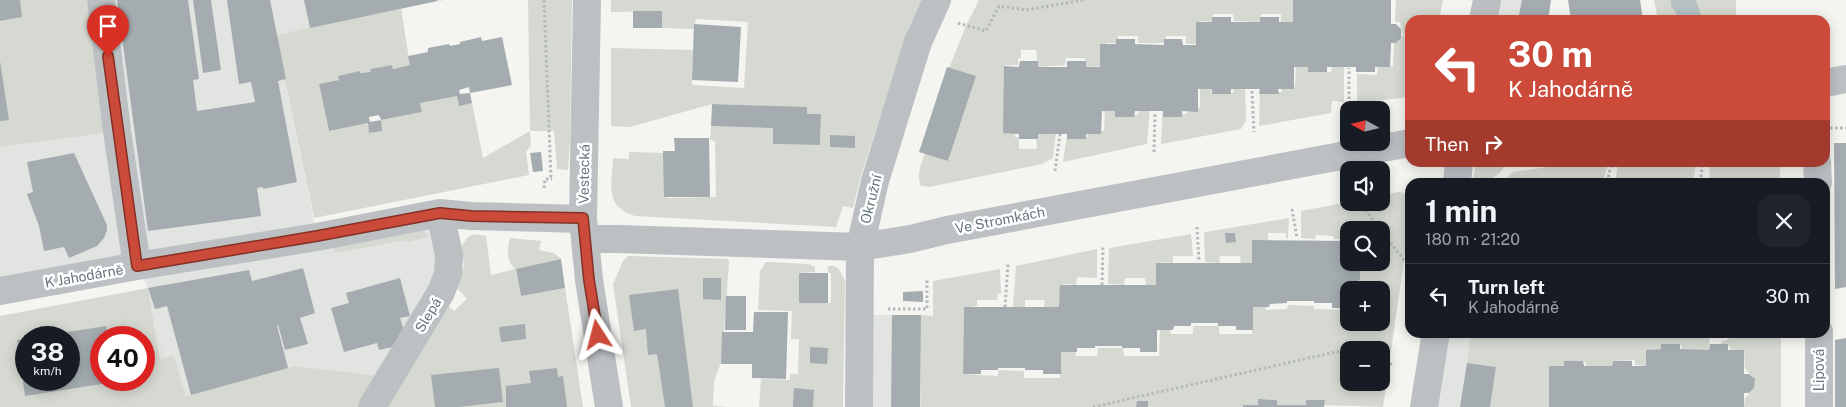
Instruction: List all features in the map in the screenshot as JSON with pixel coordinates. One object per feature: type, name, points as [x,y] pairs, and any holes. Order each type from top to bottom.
[{"type":"street","points":[[101,0],[137,266]]},
{"type":"street","name":"Vestecká","points":[[588,0],[584,229],[589,280],[609,407]]},
{"type":"street","points":[[1484,15],[1487,0]]},
{"type":"street","name":"Okružní","points":[[859,407],[860,247],[873,188],[887,142],[918,42],[934,6]]},
{"type":"street","points":[[1830,82],[1846,79]]},
{"type":"street","name":"Ve Stromkách","points":[[584,229],[628,239],[860,247],[910,239],[947,230],[1405,143]]},
{"type":"street","name":"K Jahodárně","points":[[0,291],[440,213],[584,229]]},
{"type":"street","name":"Slepá","points":[[372,407],[441,292],[448,274],[449,255],[440,213]]},
{"type":"street","points":[[1424,407],[1435,338]]},
{"type":"street","name":"Lipová","points":[[1819,338],[1819,407]]},
{"type":"path","points":[[544,0],[551,179]]},
{"type":"path","points":[[934,6],[966,26],[986,31],[999,6],[1026,10],[1083,0]]},
{"type":"path","points":[[1349,101],[1350,68]]},
{"type":"path","points":[[1252,91],[1254,132]]},
{"type":"path","points":[[1154,152],[1155,114]]},
{"type":"path","points":[[1830,128],[1846,128]]},
{"type":"path","points":[[1055,171],[1060,134]]},
{"type":"path","points":[[544,194],[545,179],[559,179]]},
{"type":"path","points":[[1292,209],[1297,238]]},
{"type":"path","points":[[1366,211],[1374,221]]},
{"type":"path","points":[[1197,228],[1199,262]]},
{"type":"path","points":[[1390,242],[1405,261]]},
{"type":"path","points":[[1102,285],[1103,246]]},
{"type":"path","points":[[1006,307],[1008,264]]},
{"type":"path","points":[[888,308],[927,310],[927,280]]},
{"type":"path","points":[[1093,407],[1340,351]]},
{"type":"path","points":[[1390,363],[1393,367]]},
{"type":"shaded area","points":[[0,0],[87,0],[105,133],[0,147]]},
{"type":"shaded area","points":[[101,0],[445,0],[276,35],[317,236],[440,213],[449,255],[388,379],[294,366],[186,396],[174,355],[160,359],[148,288],[137,266],[0,291],[0,147],[117,131]]},
{"type":"shaded area","points":[[528,0],[572,0],[568,170],[557,169],[554,131],[530,131]]},
{"type":"shaded area","points":[[611,0],[922,0],[910,25],[862,172],[853,208],[843,206],[836,227],[635,216],[618,207],[614,201],[611,186],[613,158],[629,159],[629,152],[666,153],[667,198],[716,197],[715,141],[710,140],[711,126],[773,128],[773,144],[820,145],[821,114],[807,114],[774,106],[712,104],[630,127],[611,126],[611,48],[693,50],[692,85],[744,88],[748,22],[696,19],[694,29],[662,28],[662,11],[611,12]]},
{"type":"shaded area","points":[[979,0],[1294,0],[1295,22],[1281,22],[1281,14],[1261,14],[1260,22],[1234,21],[1233,14],[1213,14],[1212,22],[1201,21],[1200,44],[1186,44],[1186,36],[1166,36],[1165,43],[1138,43],[1138,36],[1118,36],[1118,43],[1106,43],[1105,66],[1086,67],[1085,58],[1066,58],[1065,65],[1038,67],[1036,50],[1021,50],[1021,58],[1018,58],[1018,65],[1005,65],[1005,132],[1015,132],[1015,137],[1019,137],[1019,149],[1037,149],[1036,137],[1038,137],[1039,131],[1056,132],[1053,158],[1042,164],[929,187],[921,186],[919,174],[925,153],[948,161],[971,91],[949,68]]},
{"type":"shaded area","points":[[1396,0],[1443,0],[1440,15],[1405,15],[1405,98],[1357,101],[1357,74],[1377,75],[1378,66],[1393,66],[1394,41],[1398,42],[1403,35],[1400,22],[1395,22]]},
{"type":"shaded area","points":[[1487,0],[1551,0],[1548,15],[1484,15]]},
{"type":"shaded area","points":[[1654,0],[1736,0],[1736,15],[1657,15]]},
{"type":"shaded area","points":[[1671,0],[1696,0],[1701,15],[1677,15],[1671,6]]},
{"type":"shaded area","points":[[401,8],[410,65],[393,69],[392,65],[370,69],[371,72],[339,76],[339,80],[319,84],[329,131],[368,123],[369,133],[381,131],[381,120],[422,112],[420,103],[457,94],[472,103],[483,158],[530,131],[531,145],[526,152],[529,175],[314,218],[276,35]]},
{"type":"shaded area","points":[[1296,65],[1310,65],[1309,72],[1331,72],[1332,66],[1344,67],[1344,101],[1332,101],[1331,113],[1259,126],[1260,92],[1282,92],[1282,86],[1295,87]]},
{"type":"shaded area","points":[[1234,85],[1245,85],[1246,120],[1241,129],[1161,144],[1163,107],[1165,114],[1187,114],[1187,108],[1200,108],[1200,88],[1212,89],[1211,93],[1233,93]]},
{"type":"shaded area","points":[[1139,107],[1150,107],[1147,144],[1063,162],[1067,136],[1087,137],[1088,131],[1104,131],[1105,110],[1115,111],[1116,115],[1138,115]]},
{"type":"shaded area","points":[[1475,167],[1503,167],[1501,172],[1493,178],[1474,178]]},
{"type":"shaded area","points":[[1547,167],[1607,167],[1604,178],[1506,178],[1513,172]]},
{"type":"shaded area","points":[[1617,167],[1695,167],[1694,178],[1616,178]]},
{"type":"shaded area","points":[[1710,167],[1780,167],[1780,178],[1709,178]]},
{"type":"shaded area","points":[[1399,192],[1405,194],[1405,254],[1390,358],[1390,341],[1340,341],[1340,391],[1385,391],[1383,407],[1324,405],[1325,401],[1307,401],[1306,405],[1302,406],[1277,405],[1277,400],[1259,399],[1259,407],[921,407],[921,315],[933,316],[933,281],[1000,269],[1001,293],[998,294],[997,300],[977,300],[977,306],[964,308],[963,374],[998,376],[998,370],[1024,371],[1024,378],[1060,378],[1061,352],[1076,352],[1075,356],[1097,356],[1098,348],[1123,348],[1124,356],[1159,356],[1160,329],[1170,330],[1171,334],[1193,334],[1193,326],[1219,326],[1219,334],[1252,334],[1252,304],[1266,304],[1266,310],[1287,309],[1288,305],[1314,306],[1314,309],[1340,310],[1340,331],[1390,331],[1390,281],[1351,281],[1360,274],[1359,271],[1390,271],[1390,221],[1340,221],[1340,239],[1334,239],[1333,236],[1316,235],[1315,239],[1301,238],[1301,211],[1340,204],[1340,211],[1390,211],[1390,194]]},
{"type":"shaded area","points":[[1289,218],[1288,238],[1286,238],[1286,233],[1268,233],[1268,241],[1253,263],[1241,263],[1240,256],[1220,256],[1219,263],[1205,262],[1204,233]]},
{"type":"shaded area","points":[[423,230],[429,237],[335,253],[333,246]]},
{"type":"shaded area","points":[[474,234],[486,236],[491,275],[515,269],[508,255],[510,238],[541,241],[539,250],[554,253],[561,259],[516,270],[521,296],[565,288],[583,407],[387,407],[445,303],[454,311],[467,299],[456,287],[464,265],[461,247],[468,237]]},
{"type":"shaded area","points":[[1191,234],[1193,256],[1173,256],[1173,263],[1160,262],[1160,285],[1146,285],[1145,278],[1125,278],[1124,285],[1108,284],[1109,248]]},
{"type":"shaded area","points":[[1097,249],[1097,278],[1077,277],[1076,285],[1063,284],[1060,308],[1044,308],[1045,300],[1025,300],[1025,307],[1013,307],[1016,266]]},
{"type":"shaded area","points":[[628,256],[728,259],[722,360],[714,381],[713,406],[730,407],[631,407],[613,284],[623,261]]},
{"type":"shaded area","points":[[766,262],[809,264],[815,267],[815,272],[799,273],[799,303],[831,303],[831,273],[828,273],[828,266],[834,266],[839,269],[845,281],[843,407],[759,407],[761,379],[790,380],[790,374],[798,374],[799,339],[791,339],[792,311],[758,310],[760,271]]},
{"type":"shaded area","points":[[148,288],[154,326],[90,326],[90,391],[155,391],[155,329],[160,359],[174,355],[186,396],[294,366],[380,376],[362,407],[0,407],[0,316]]},
{"type":"shaded area","points":[[860,315],[921,315],[921,407],[859,407]]},
{"type":"shaded area","points":[[1435,338],[1470,338],[1467,363],[1496,367],[1490,407],[1424,407]]},
{"type":"shaded area","points":[[1470,338],[1710,338],[1709,350],[1683,350],[1680,344],[1661,349],[1646,350],[1647,366],[1635,365],[1635,360],[1613,361],[1612,366],[1586,366],[1585,361],[1565,361],[1564,366],[1549,366],[1549,407],[1490,407],[1496,367],[1467,363]]},
{"type":"shaded area","points":[[1781,338],[1781,407],[1744,407],[1745,398],[1754,388],[1754,379],[1745,368],[1744,350],[1731,350],[1728,344],[1721,345],[1721,342],[1729,339]]},
{"type":"building","points":[[0,0],[20,0],[22,17],[0,21]]},
{"type":"building","points":[[117,0],[188,0],[199,79],[193,80],[197,111],[255,102],[251,82],[239,84],[227,0],[270,0],[286,79],[278,81],[297,182],[263,189],[263,187],[257,188],[261,216],[148,231]]},
{"type":"building","points":[[193,0],[211,0],[221,70],[203,73]]},
{"type":"building","points":[[304,0],[437,0],[437,1],[310,28]]},
{"type":"building","points":[[1293,0],[1391,0],[1391,24],[1396,24],[1401,29],[1401,38],[1396,43],[1391,43],[1390,67],[1375,67],[1375,72],[1356,72],[1356,67],[1327,67],[1327,72],[1308,72],[1308,67],[1294,67],[1294,89],[1278,89],[1279,94],[1259,94],[1260,89],[1231,89],[1231,94],[1212,94],[1212,89],[1198,89],[1198,112],[1182,111],[1182,117],[1163,117],[1163,111],[1135,111],[1134,117],[1115,117],[1115,111],[1102,111],[1101,134],[1086,134],[1086,139],[1067,139],[1067,134],[1038,134],[1038,139],[1019,139],[1019,134],[1003,133],[1004,66],[1019,67],[1020,61],[1038,61],[1038,67],[1067,67],[1067,61],[1086,61],[1086,67],[1100,67],[1100,44],[1116,44],[1116,39],[1135,39],[1135,44],[1164,45],[1164,39],[1182,39],[1183,45],[1196,45],[1196,22],[1212,22],[1212,17],[1231,17],[1231,22],[1260,22],[1260,17],[1279,17],[1279,22],[1293,22]]},
{"type":"building","points":[[1522,0],[1551,0],[1549,15],[1519,15]]},
{"type":"building","points":[[1568,0],[1640,0],[1642,15],[1570,15]]},
{"type":"building","points":[[633,11],[662,11],[662,28],[633,28]]},
{"type":"building","points":[[694,24],[741,27],[738,82],[692,80]]},
{"type":"building","points":[[481,37],[482,41],[502,37],[512,85],[470,93],[472,103],[459,106],[457,96],[420,103],[422,112],[381,120],[382,131],[369,133],[368,123],[329,131],[319,84],[339,80],[338,76],[360,71],[360,73],[371,72],[370,69],[392,65],[393,69],[410,65],[408,56],[428,52],[428,48],[460,44],[460,42]],"holes":[[[469,87],[470,93],[460,94],[459,90]],[[379,115],[381,120],[370,122],[369,117]]]},
{"type":"building","points":[[0,61],[9,120],[0,121]]},
{"type":"building","points":[[947,67],[976,76],[948,161],[919,152]]},
{"type":"building","points":[[712,104],[807,107],[807,114],[821,114],[820,145],[773,144],[773,128],[711,126]]},
{"type":"building","points":[[830,135],[855,136],[855,148],[830,147]]},
{"type":"building","points":[[674,138],[709,138],[710,197],[664,197],[663,151],[675,151]]},
{"type":"building","points":[[1834,143],[1846,143],[1846,287],[1835,289]]},
{"type":"building","points":[[541,152],[543,171],[533,172],[530,153]]},
{"type":"building","points":[[74,153],[107,225],[107,230],[104,238],[97,246],[69,258],[64,247],[44,251],[39,226],[27,194],[33,192],[27,162]]},
{"type":"building","points":[[1225,233],[1235,233],[1236,242],[1226,243]]},
{"type":"building","points":[[1252,240],[1340,241],[1340,271],[1360,271],[1360,279],[1358,281],[1340,281],[1340,308],[1332,308],[1332,303],[1314,303],[1314,301],[1287,301],[1287,303],[1270,304],[1269,307],[1253,307],[1253,330],[1236,330],[1236,326],[1218,326],[1218,323],[1191,323],[1191,326],[1174,326],[1173,330],[1157,330],[1157,352],[1140,352],[1140,348],[1122,348],[1122,346],[1095,346],[1095,348],[1077,348],[1077,352],[1061,352],[1061,374],[1043,374],[1043,370],[1025,370],[1025,368],[998,368],[998,370],[981,370],[981,374],[963,374],[964,307],[1059,307],[1060,285],[1156,285],[1156,263],[1252,263]]},
{"type":"building","points":[[561,259],[565,288],[521,296],[516,269]]},
{"type":"building","points":[[303,268],[315,313],[300,318],[308,344],[285,350],[277,326],[288,368],[191,395],[167,306],[155,309],[148,288],[249,270],[252,281]]},
{"type":"building","points":[[799,273],[828,273],[828,303],[799,303]]},
{"type":"building","points":[[400,278],[410,316],[400,318],[404,331],[397,346],[379,350],[377,343],[344,352],[331,308],[349,303],[346,293]]},
{"type":"building","points":[[703,278],[721,278],[721,300],[703,299]]},
{"type":"building","points":[[678,289],[693,407],[665,407],[657,354],[648,355],[646,329],[634,331],[629,295]]},
{"type":"building","points":[[923,291],[923,302],[903,301],[903,292]]},
{"type":"building","points":[[726,296],[746,296],[746,330],[725,330]]},
{"type":"building","points":[[754,312],[788,312],[786,379],[752,378],[752,364],[721,364],[722,332],[753,332]]},
{"type":"building","points":[[892,315],[921,315],[920,407],[891,407]]},
{"type":"building","points":[[525,324],[526,339],[501,342],[499,327]]},
{"type":"building","points":[[90,328],[90,386],[80,387],[80,330]]},
{"type":"building","points":[[1846,338],[1846,407],[1835,407],[1835,340]]},
{"type":"building","points":[[1661,344],[1680,344],[1680,349],[1709,350],[1710,344],[1728,344],[1728,350],[1744,350],[1744,374],[1749,374],[1755,379],[1754,388],[1749,393],[1744,393],[1744,407],[1549,407],[1549,366],[1564,366],[1564,361],[1583,361],[1584,366],[1612,366],[1613,361],[1632,361],[1632,366],[1646,366],[1646,350],[1661,349]]},
{"type":"building","points":[[810,347],[828,348],[827,364],[810,363]]},
{"type":"building","points":[[1467,363],[1496,367],[1490,407],[1460,407]]},
{"type":"building","points":[[499,368],[503,402],[459,407],[435,407],[431,375]]},
{"type":"building","points":[[557,368],[558,377],[563,376],[567,407],[506,407],[506,386],[531,383],[529,371]]},
{"type":"building","points":[[794,388],[814,390],[813,407],[793,407]]},
{"type":"building","points":[[24,391],[57,391],[25,396]]},
{"type":"building","points":[[1258,399],[1277,400],[1277,405],[1306,405],[1306,400],[1325,400],[1324,407],[1243,407],[1243,405],[1258,405]]},
{"type":"building","points":[[1137,401],[1148,401],[1148,407],[1136,407]]},
{"type":"route","points":[[108,56],[137,266],[440,213],[471,216],[583,218],[589,280],[598,335]]}]
